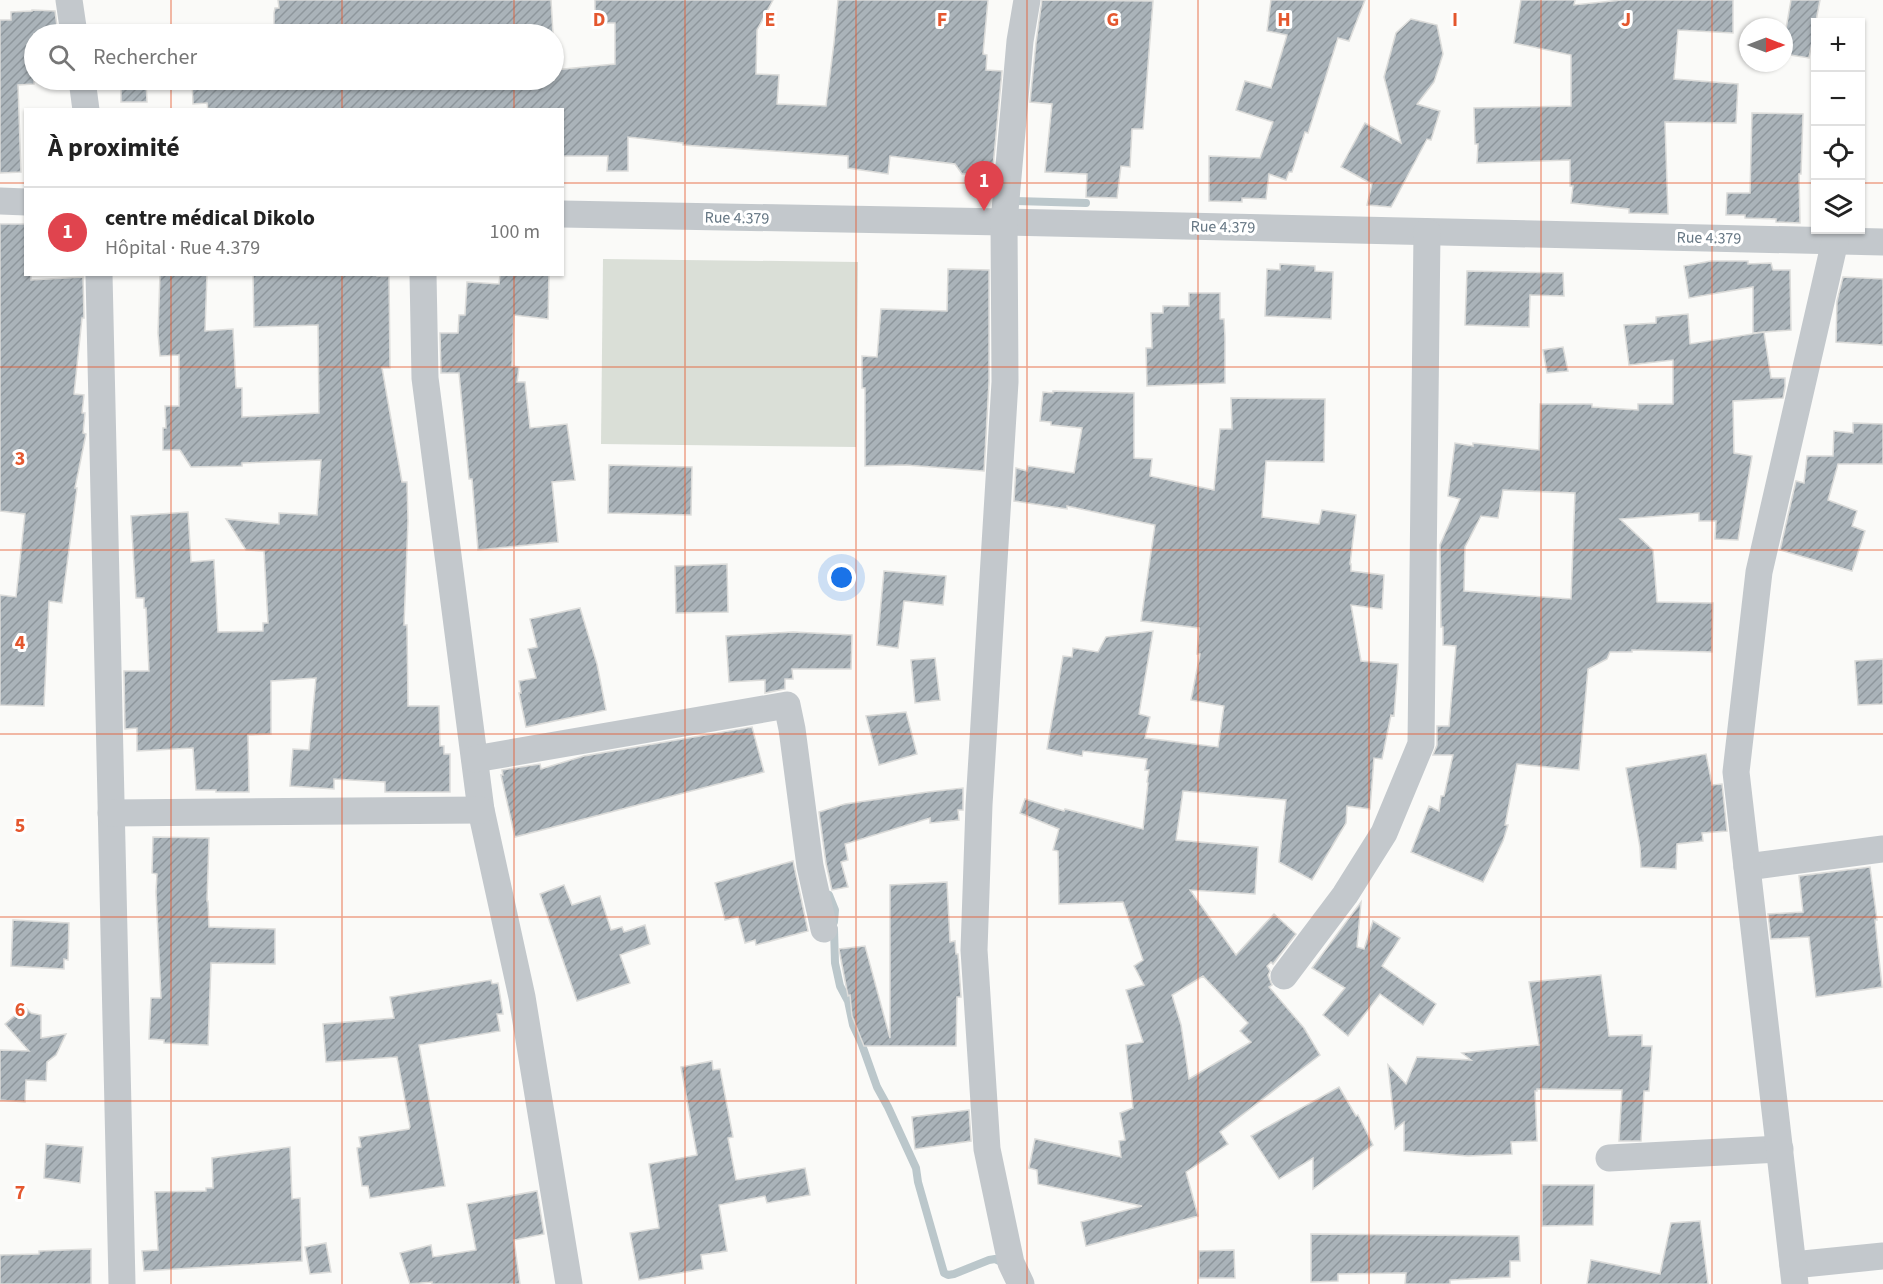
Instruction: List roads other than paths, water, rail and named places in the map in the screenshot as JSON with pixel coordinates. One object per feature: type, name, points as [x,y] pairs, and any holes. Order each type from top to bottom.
[{"type":"street","points":[[69,0],[73,24]]},
{"type":"street","points":[[1021,1284],[1011,1263],[987,1149],[974,950],[979,805],[1005,382],[1004,222],[1020,41],[1027,0]]},
{"type":"street","points":[[83,90],[86,108]]},
{"type":"street","points":[[0,201],[24,201]]},
{"type":"street","name":"Rue 4.379","points":[[564,214],[1883,243]]},
{"type":"street","points":[[1284,976],[1345,895],[1384,832],[1421,744],[1428,232]]},
{"type":"street","points":[[1835,241],[1759,572],[1736,772],[1794,1274],[1883,1256]]},
{"type":"street","points":[[99,276],[122,1284]]},
{"type":"street","points":[[423,276],[425,378],[481,810],[522,997],[569,1284]]},
{"type":"street","points":[[474,759],[787,705],[810,866],[824,928]]},
{"type":"street","points":[[111,813],[481,810]]},
{"type":"street","points":[[1747,867],[1883,849]]},
{"type":"street","points":[[1609,1158],[1780,1149]]},
{"type":"waterway","points":[[1016,201],[1086,203]]},
{"type":"waterway","points":[[829,895],[835,910],[834,922]]},
{"type":"waterway","points":[[834,929],[835,963],[840,986],[848,1001],[853,1025],[877,1087],[916,1168],[944,1273],[954,1274],[995,1259],[1006,1264]]},
{"type":"place","name":"centre médical Dikolo","points":[[984,211]]}]
